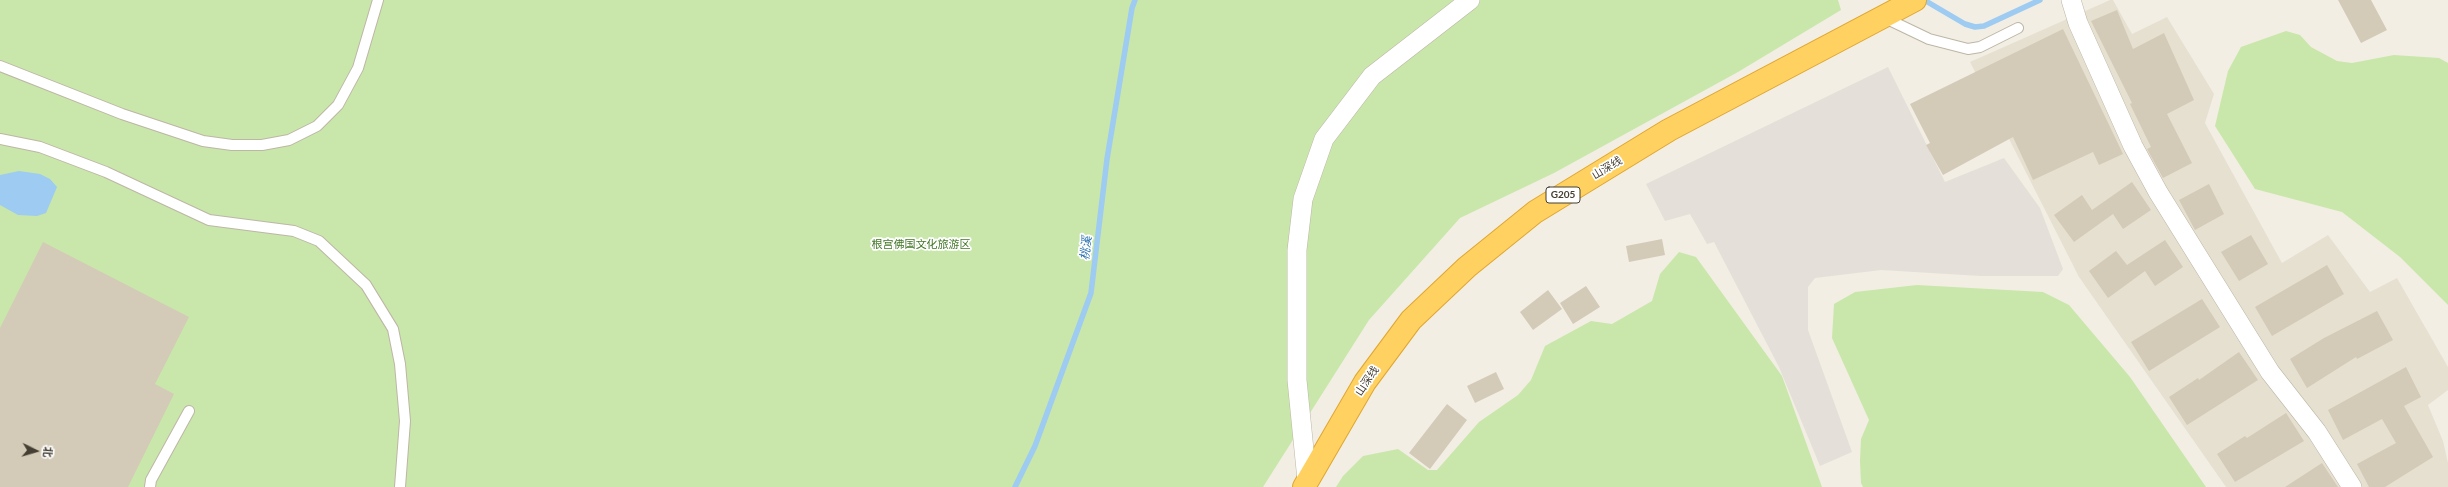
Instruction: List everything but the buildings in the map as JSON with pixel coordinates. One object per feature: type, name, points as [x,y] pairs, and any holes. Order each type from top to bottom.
[{"type":"highway","name":"山深线","points":[[1305,484],[1365,382],[1411,320],[1467,267],[1535,212],[1669,130],[1912,2]]},
{"type":"street","points":[[1305,484],[1297,380],[1297,250],[1304,199],[1324,139],[1372,76],[1470,0]]},
{"type":"street","points":[[2071,0],[2078,23],[2130,138],[2158,192],[2270,372],[2317,432],[2352,487]]},
{"type":"lane","points":[[0,66],[122,114],[203,141],[232,145],[262,145],[289,140],[317,126],[338,105],[358,68],[378,0]]},
{"type":"lane","points":[[1882,17],[1929,39],[1968,49],[1980,47],[2018,28]]},
{"type":"lane","points":[[0,139],[40,147],[106,172],[209,220],[294,231],[319,241],[366,285],[393,329],[400,364],[405,421],[400,487]]},
{"type":"lane","points":[[150,487],[151,480],[189,411]]},
{"type":"shaded area","points":[[2113,0],[2132,34],[2167,17],[2214,94],[2205,123],[2282,263],[2328,235],[2370,292],[2397,278],[2448,367],[2448,390],[2428,405],[2443,441],[2448,463],[2448,487],[2226,487],[2079,277],[1970,62]]},
{"type":"shaded area","points":[[1888,67],[1945,182],[2004,158],[2040,208],[2063,269],[2058,276],[1981,276],[1881,270],[1815,278],[1808,287],[1808,330],[1852,452],[1820,466],[1779,367],[1714,242],[1707,244],[1690,214],[1665,221],[1646,184]]},
{"type":"green space","name":"根宫佛国文化旅游区","points":[[0,0],[1838,0],[1841,10],[1738,72],[1554,173],[1460,218],[1369,320],[1263,487],[0,487]]},
{"type":"green space","points":[[2286,31],[2300,35],[2311,47],[2337,61],[2352,63],[2394,55],[2439,58],[2448,63],[2448,305],[2400,257],[2342,212],[2255,189],[2215,126],[2228,71],[2241,47]]},
{"type":"green space","points":[[1679,252],[1696,257],[1782,376],[1822,487],[1336,487],[1343,476],[1363,456],[1398,449],[1428,470],[1437,470],[1479,422],[1518,395],[1531,380],[1545,346],[1591,321],[1612,324],[1652,301],[1660,274]]},
{"type":"green space","points":[[1917,285],[2043,292],[2069,305],[2130,377],[2206,487],[1863,487],[1861,483],[1860,461],[1861,439],[1869,420],[1832,338],[1834,304],[1855,292]]},
{"type":"water","points":[[19,171],[40,174],[50,179],[57,187],[46,213],[37,216],[18,215],[0,205],[0,175]]},
{"type":"waterway","name":"桃溪","points":[[1015,487],[1035,446],[1091,293],[1107,159],[1132,8],[1135,0]]},
{"type":"waterway","points":[[1924,0],[1965,24],[1975,27],[1984,26],[2040,0]]}]
